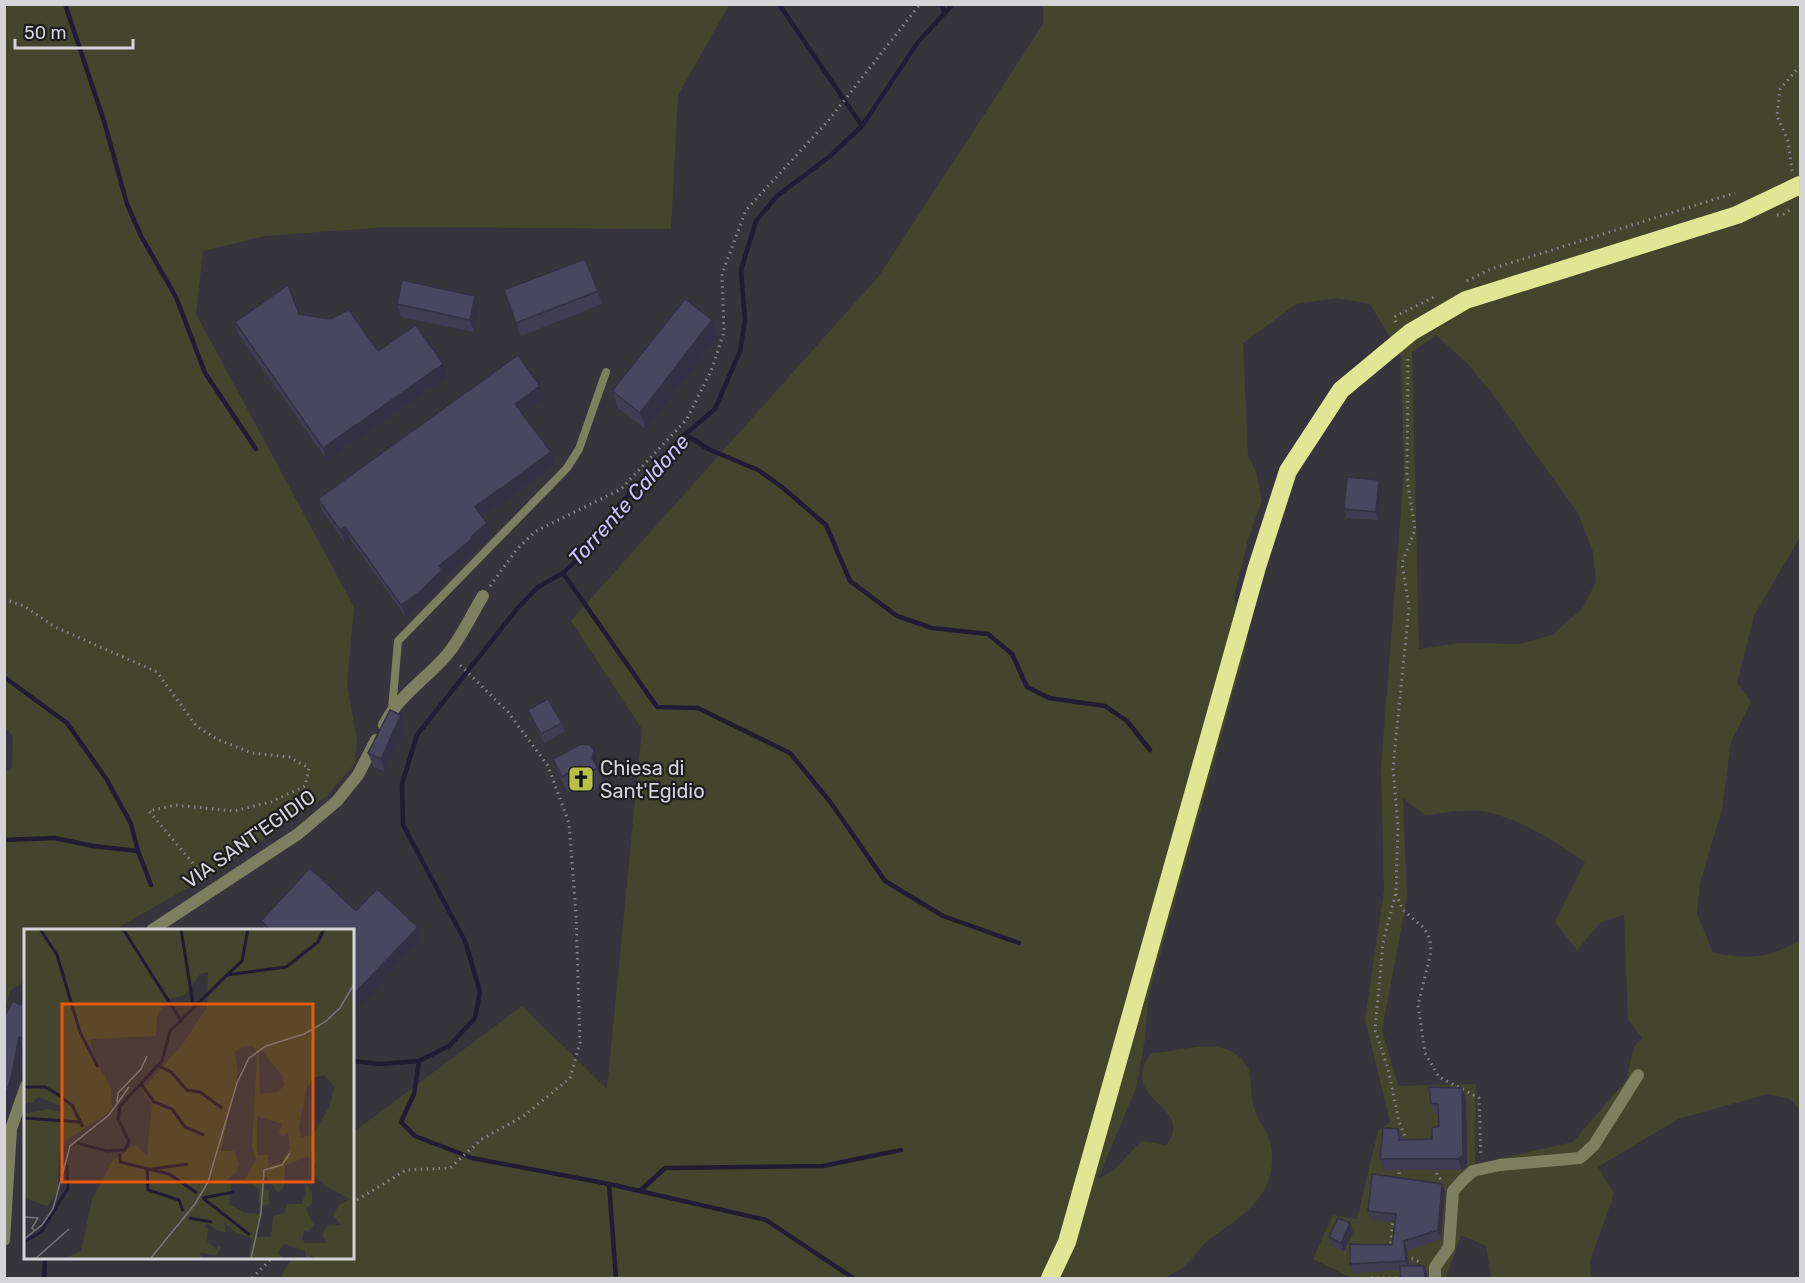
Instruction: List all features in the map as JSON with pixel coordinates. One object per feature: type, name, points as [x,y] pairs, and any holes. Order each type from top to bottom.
[{"type":"highway","points":[[1051,1278],[1067,1242],[1231,654],[1288,471],[1341,390],[1411,332],[1466,300],[1737,215],[1796,178]]},
{"type":"street","name":"VIA SANT'EGIDIO","points":[[154,929],[298,834],[337,801],[358,775],[392,709],[448,654],[483,596]]},
{"type":"street","points":[[1435,1273],[1449,1247],[1453,1191],[1473,1171],[1580,1158],[1594,1145],[1638,1075]]},
{"type":"street","points":[[4,1240],[11,1130],[24,1092]]},
{"type":"lane","points":[[392,709],[398,641],[567,468],[579,449],[606,372]]},
{"type":"path","points":[[483,596],[517,549],[536,531],[621,489],[687,419],[711,371],[724,332],[722,274],[746,210],[828,121],[920,4]]},
{"type":"path","points":[[1796,178],[1788,141],[1777,116],[1780,89],[1800,66]]},
{"type":"path","points":[[1462,283],[1491,268],[1736,193]]},
{"type":"path","points":[[1394,317],[1443,293]]},
{"type":"path","points":[[1407,1141],[1399,1122],[1388,1068],[1375,1030],[1383,944],[1396,892],[1398,828],[1393,768],[1408,607],[1402,563],[1415,530],[1407,477],[1408,354]]},
{"type":"path","points":[[4,598],[24,606],[54,627],[157,672],[197,727],[219,740],[252,753],[289,757],[309,768],[305,786],[271,802],[234,811],[175,805],[149,811],[184,857],[215,888]]},
{"type":"path","points":[[354,1202],[406,1170],[450,1168],[482,1139],[525,1115],[570,1078],[580,1043],[569,823],[548,766],[508,712],[459,663]]},
{"type":"path","points":[[1396,892],[1403,910],[1424,928],[1430,939],[1431,952],[1418,1005],[1425,1053],[1439,1077],[1479,1098],[1481,1169]]},
{"type":"path","points":[[1407,1141],[1416,1141]]},
{"type":"path","points":[[1403,1146],[1407,1141]]},
{"type":"path","points":[[1436,1165],[1437,1175],[1453,1191]]},
{"type":"path","points":[[1398,1187],[1399,1167]]},
{"type":"path","points":[[1395,1209],[1390,1250],[1435,1273]]},
{"type":"path","points":[[252,1278],[270,1259]]},
{"type":"path","points":[[1371,1278],[1407,1278]]},
{"type":"green space","points":[[5,4],[729,5],[678,95],[671,229],[386,227],[265,236],[203,251],[196,314],[354,607],[347,685],[357,740],[355,763],[327,796],[207,877],[116,929],[24,929],[24,982],[11,990],[5,1006],[4,772],[12,767],[13,736],[4,726]]},
{"type":"green space","points":[[1043,5],[1800,5],[1800,537],[1754,616],[1737,683],[1751,702],[1731,742],[1722,809],[1700,883],[1697,913],[1713,953],[1758,956],[1778,951],[1800,940],[1800,1111],[1790,1099],[1768,1094],[1678,1119],[1598,1167],[1614,1194],[1590,1261],[1591,1278],[1491,1278],[1486,1246],[1461,1235],[1446,1278],[1352,1278],[1313,1259],[1333,1215],[1357,1219],[1378,1131],[1390,1122],[1365,1019],[1384,891],[1381,768],[1404,472],[1401,356],[1370,304],[1337,298],[1296,304],[1243,343],[1248,455],[1256,472],[1262,501],[1248,539],[1234,597],[1248,641],[1148,999],[1145,1039],[1136,1088],[1098,1179],[1114,1170],[1141,1141],[1166,1145],[1173,1132],[1172,1121],[1166,1111],[1148,1092],[1143,1082],[1143,1069],[1152,1053],[1217,1047],[1229,1050],[1248,1068],[1252,1100],[1271,1145],[1270,1176],[1265,1188],[1250,1209],[1210,1238],[1181,1269],[1167,1278],[281,1278],[290,1259],[354,1259],[355,1131],[522,1006],[607,1089],[642,729],[571,621],[879,276],[1043,24]],"holes":[[[1436,335],[1467,363],[1491,392],[1578,513],[1593,552],[1596,582],[1582,609],[1552,635],[1519,644],[1461,643],[1419,649],[1412,352]],[[1403,798],[1425,815],[1471,810],[1499,815],[1538,832],[1585,862],[1555,922],[1577,950],[1601,922],[1624,915],[1628,1019],[1642,1038],[1633,1048],[1627,1079],[1573,1142],[1475,1164],[1476,1084],[1398,1086],[1382,1030],[1407,898]]]},
{"type":"building","points":[[585,259],[598,291],[516,323],[504,290]]},
{"type":"building","points":[[402,280],[475,296],[470,320],[397,304]]},
{"type":"building","points":[[288,285],[299,314],[330,319],[349,310],[378,351],[416,325],[443,364],[323,448],[235,322]]},
{"type":"building","points":[[685,299],[712,320],[640,413],[612,391]]},
{"type":"building","points":[[518,355],[540,386],[515,404],[551,452],[475,507],[487,523],[471,537],[472,539],[439,566],[442,570],[422,590],[401,605],[345,527],[340,530],[318,499]]},
{"type":"building","points":[[1347,477],[1379,480],[1376,512],[1344,509]]},
{"type":"building","points":[[548,699],[562,723],[541,734],[528,710]]},
{"type":"building","points":[[390,710],[401,715],[381,759],[368,753]]},
{"type":"building","points":[[581,744],[590,745],[594,750],[592,758],[598,768],[584,775],[580,766],[562,777],[553,759]]},
{"type":"building","points":[[310,868],[356,911],[377,889],[418,927],[354,994],[354,929],[270,929],[261,921]]},
{"type":"building","points":[[24,1000],[24,1039],[19,1037],[4,1100],[4,1017],[13,1001],[21,1005]]},
{"type":"building","points":[[1429,1087],[1462,1088],[1463,1155],[1458,1159],[1380,1159],[1383,1128],[1398,1129],[1399,1140],[1432,1139],[1432,1128],[1439,1126],[1438,1104],[1431,1103]]},
{"type":"building","points":[[1372,1174],[1442,1184],[1438,1230],[1404,1241],[1406,1261],[1350,1264],[1350,1244],[1392,1245],[1396,1214],[1368,1211]]},
{"type":"building","points":[[1338,1218],[1350,1223],[1341,1243],[1329,1237]]},
{"type":"building","points":[[1400,1266],[1424,1266],[1425,1278],[1401,1278]]},
{"type":"waterway","points":[[65,4],[104,121],[127,204],[141,236],[176,297],[205,373],[256,449]]},
{"type":"waterway","points":[[779,4],[862,126]]},
{"type":"waterway","name":"Torrente Caldone","points":[[941,4],[945,14]]},
{"type":"waterway","name":"Torrente Caldone","points":[[354,1061],[380,1064],[419,1061],[449,1046],[475,1018],[480,992],[465,941],[403,825],[402,784],[417,735],[516,610],[538,587],[563,573],[593,544],[613,512],[683,436],[715,409],[740,351],[745,321],[741,270],[756,221],[777,196],[829,157],[862,126],[918,42],[953,4]]},
{"type":"waterway","points":[[683,436],[688,436],[708,449],[758,470],[782,487],[826,525],[850,581],[897,616],[932,628],[988,634],[1012,654],[1027,687],[1049,698],[1105,706],[1127,721],[1150,750]]},
{"type":"waterway","points":[[563,573],[657,707],[698,708],[790,753],[831,803],[885,881],[943,916],[1019,943]]},
{"type":"waterway","points":[[4,677],[67,723],[107,780],[131,824],[151,885]]},
{"type":"waterway","points":[[4,840],[55,838],[93,846],[138,851]]},
{"type":"waterway","points":[[419,1061],[414,1094],[401,1122],[415,1136],[472,1158],[609,1184],[766,1220],[853,1278]]},
{"type":"waterway","points":[[640,1191],[665,1168],[823,1166],[901,1150]]},
{"type":"waterway","points":[[609,1184],[616,1278]]},
{"type":"waterway","name":"Torrente Caldone","points":[[44,1278],[45,1259]]},
{"type":"place","name":"Chiesa di Sant'Egidio","points":[[581,779]]}]
